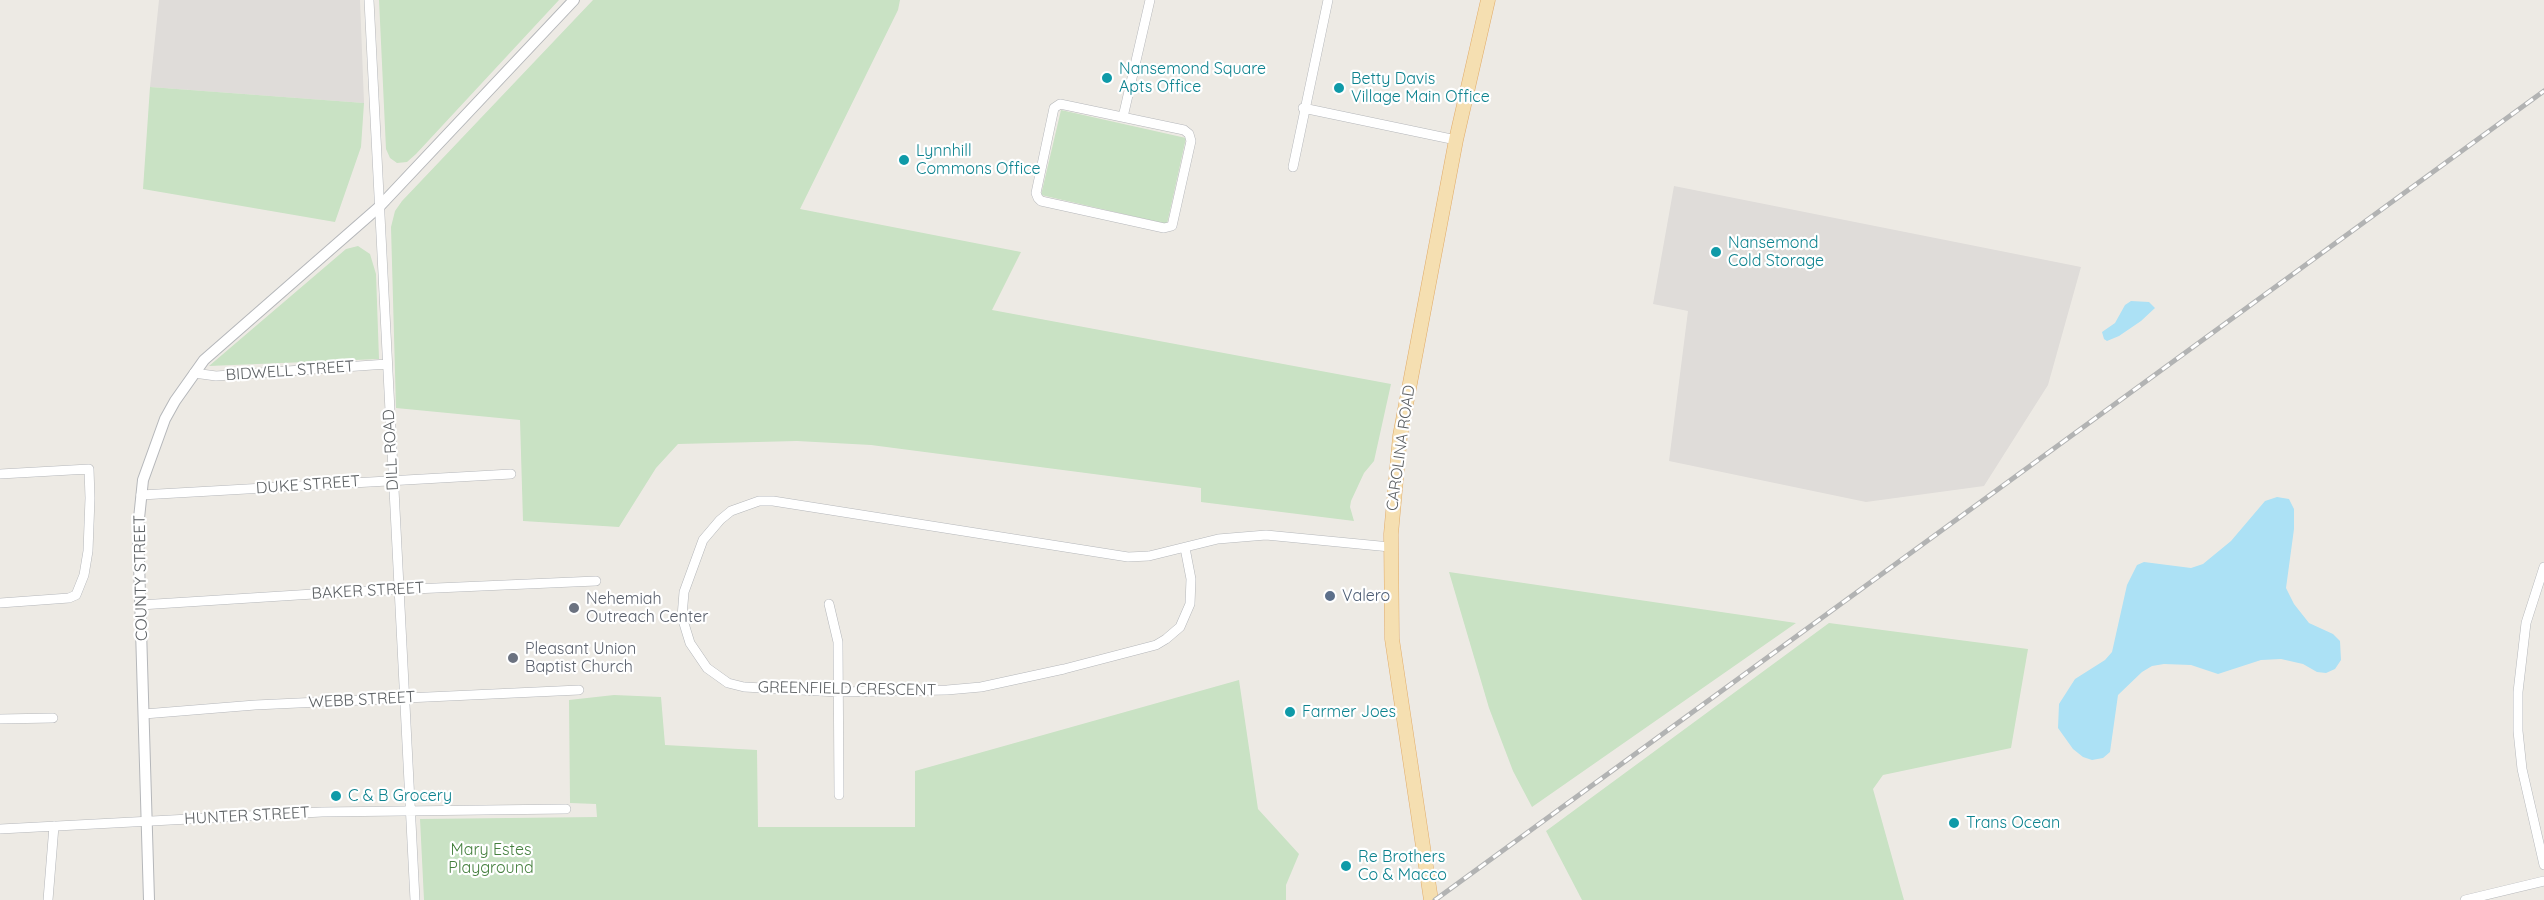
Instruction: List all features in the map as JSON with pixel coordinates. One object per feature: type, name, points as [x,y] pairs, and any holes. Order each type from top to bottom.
[{"type":"main road","name":"CAROLINA ROAD","points":[[1431,900],[1397,678],[1392,630],[1390,547],[1400,436],[1456,140],[1488,0]]},
{"type":"street","name":"DILL ROAD","points":[[369,0],[415,900]]},
{"type":"street","name":"COUNTY STREET","points":[[149,900],[138,539],[141,495],[149,459],[165,419],[194,373],[219,345],[379,207],[574,0]]},
{"type":"street","points":[[1123,117],[1150,0]]},
{"type":"street","points":[[1293,168],[1328,0]]},
{"type":"street","points":[[1056,105],[1123,117],[1185,130],[1189,134],[1191,141],[1175,222],[1168,228],[1041,201],[1038,198],[1036,193],[1056,105]]},
{"type":"street","points":[[1304,108],[1456,140]]},
{"type":"street","name":"BIDWELL STREET","points":[[194,373],[216,376],[387,364]]},
{"type":"street","points":[[0,474],[89,469],[88,551],[80,590],[69,598],[0,603]]},
{"type":"street","name":"DUKE STREET","points":[[141,495],[511,474]]},
{"type":"street","name":"GREENFIELD CRESCENT","points":[[1185,548],[1191,579],[1187,615],[1173,634],[1156,645],[1064,669],[981,687],[947,690],[838,692],[764,690],[736,685],[707,668],[690,643],[682,617],[684,592],[703,540],[731,511],[759,501],[773,501],[1108,556],[1149,556],[1218,539],[1266,535],[1390,547]]},
{"type":"street","points":[[2544,567],[2526,623],[2518,721],[2522,769],[2544,865]]},
{"type":"street","name":"BAKER STREET","points":[[140,605],[398,589],[596,581]]},
{"type":"street","points":[[829,604],[838,636],[839,795]]},
{"type":"street","name":"WEBB STREET","points":[[144,714],[579,690]]},
{"type":"street","points":[[0,719],[53,718]]},
{"type":"street","name":"HUNTER STREET","points":[[0,829],[312,813],[566,809]]},
{"type":"street","points":[[48,900],[54,826]]},
{"type":"street","points":[[2465,900],[2544,881]]},
{"type":"shaded area","points":[[159,0],[360,0],[364,103],[150,87]]},
{"type":"shaded area","points":[[1674,186],[2081,267],[2048,385],[1984,486],[1866,502],[1669,461],[1688,311],[1653,304]]},
{"type":"green space","points":[[379,0],[559,0],[416,154],[407,162],[397,163],[390,158],[386,149]]},
{"type":"green space","points":[[593,0],[900,0],[898,10],[800,209],[1021,252],[992,310],[1391,384],[1374,461],[1364,473],[1351,501],[1350,507],[1354,521],[1201,502],[1201,488],[871,445],[797,441],[678,444],[656,468],[619,527],[523,521],[520,420],[396,408],[391,227],[395,211],[402,201]]},
{"type":"green space","points":[[150,87],[364,103],[361,147],[335,222],[143,189]]},
{"type":"green space","points":[[1061,110],[1186,138],[1167,224],[1041,195]]},
{"type":"green space","points":[[358,246],[370,254],[376,274],[379,359],[209,366],[346,249]]},
{"type":"green space","points":[[1449,572],[1796,623],[1532,807],[1513,771],[1489,708]]},
{"type":"green space","points":[[1829,623],[2028,649],[2011,748],[1883,775],[1873,789],[1904,900],[1582,900],[1546,831]]},
{"type":"green space","name":"Mary Estes Playground","points":[[1239,680],[1258,809],[1299,854],[1286,885],[1286,900],[424,900],[420,819],[597,817],[596,804],[570,803],[569,700],[614,695],[661,697],[665,745],[757,750],[758,827],[915,827],[915,771]]},
{"type":"water","points":[[2131,301],[2149,302],[2155,308],[2141,321],[2107,341],[2102,332],[2115,323],[2125,305]]},
{"type":"water","points":[[2277,497],[2289,499],[2294,509],[2294,529],[2286,588],[2294,604],[2309,623],[2333,634],[2340,641],[2341,660],[2335,669],[2326,673],[2317,672],[2303,664],[2281,659],[2261,660],[2218,674],[2191,665],[2152,666],[2142,672],[2118,695],[2110,752],[2103,758],[2092,760],[2083,757],[2073,749],[2058,728],[2059,704],[2075,679],[2105,660],[2112,652],[2127,585],[2137,565],[2144,562],[2191,568],[2203,564],[2231,541],[2265,501]]},
{"type":"railway","points":[[1435,900],[2544,91]]},
{"type":"place","name":"Nansemond Square Apts Office","points":[[1107,78]]},
{"type":"place","name":"Betty Davis Village Main Office","points":[[1339,88]]},
{"type":"place","name":"Lynnhill Commons Office","points":[[904,160]]},
{"type":"place","name":"Nansemond Cold Storage","points":[[1716,252]]},
{"type":"place","name":"Valero","points":[[1330,596]]},
{"type":"place","name":"Nehemiah Outreach Center","points":[[574,608]]},
{"type":"place","name":"Pleasant Union Baptist Church","points":[[513,658]]},
{"type":"place","name":"Farmer Joes","points":[[1290,712]]},
{"type":"place","name":"C & B Grocery","points":[[336,796]]},
{"type":"place","name":"Trans Ocean","points":[[1954,823]]},
{"type":"place","name":"Re Brothers Co & Macco","points":[[1346,866]]}]
